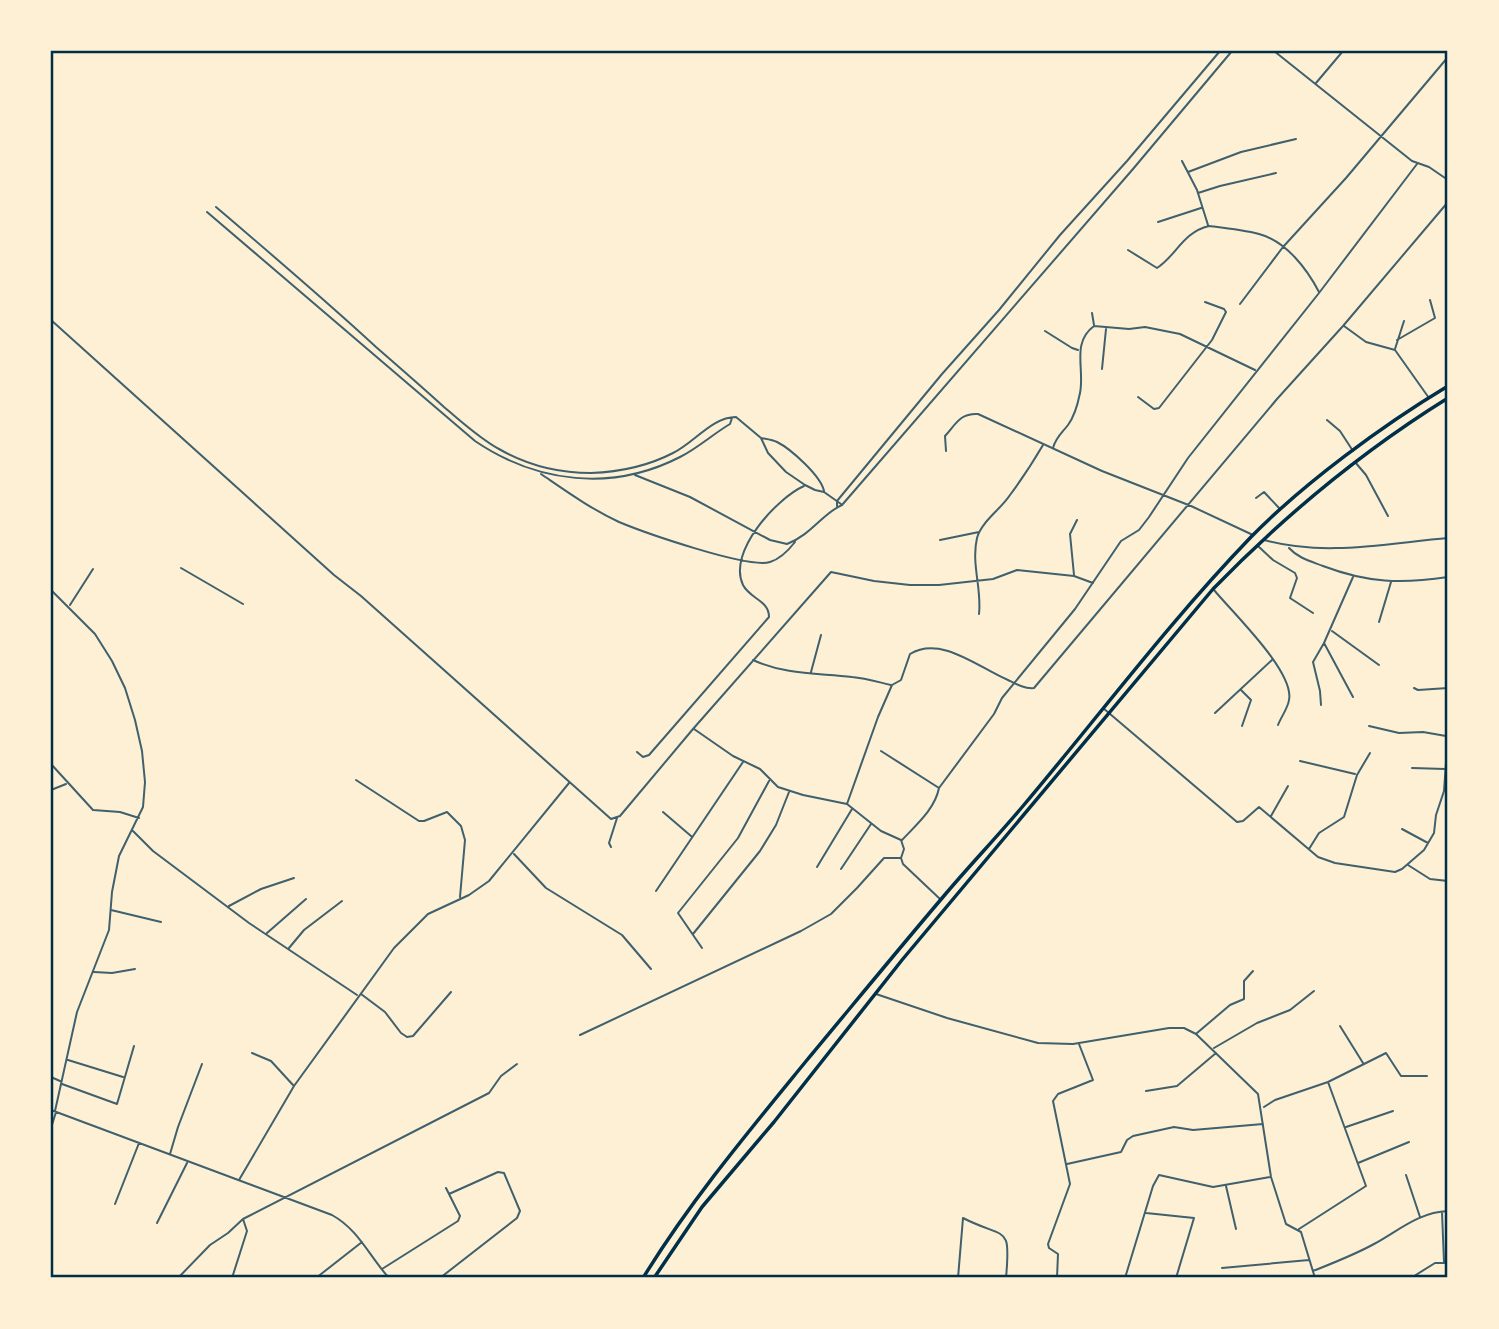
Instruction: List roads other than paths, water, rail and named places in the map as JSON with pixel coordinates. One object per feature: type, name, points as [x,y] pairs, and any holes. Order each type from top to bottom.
[{"type":"main road","points":[[643,1278],[681,1219],[735,1147],[1024,805],[1102,708],[1253,535],[1354,452],[1448,386]]},
{"type":"main road","points":[[654,1278],[702,1207],[774,1122],[875,993],[1213,589],[1306,500],[1354,461],[1448,398]]},
{"type":"street","points":[[837,507],[837,500],[942,374],[1220,51]]},
{"type":"street","points":[[540,473],[585,504],[620,522],[682,544],[740,560],[768,563],[788,551],[797,540],[842,505],[1233,51]]},
{"type":"street","points":[[1274,51],[1417,164],[1429,167],[1448,180]]},
{"type":"street","points":[[1316,83],[1343,51]]},
{"type":"street","points":[[1240,304],[1283,247],[1346,178],[1448,57]]},
{"type":"street","points":[[1188,172],[1241,152],[1296,139]]},
{"type":"street","points":[[1182,161],[1198,193],[1209,226]]},
{"type":"street","points":[[901,841],[937,797],[939,788],[1014,684],[1075,610],[1122,541],[1139,530],[1164,497],[1188,458],[1417,164]]},
{"type":"street","points":[[1198,193],[1276,173]]},
{"type":"street","points":[[847,804],[878,717],[892,685],[901,680],[910,654],[935,648],[947,651],[1014,684],[1034,688],[1187,505],[1448,202]]},
{"type":"street","points":[[216,207],[479,436],[513,456],[541,467],[566,472],[611,472],[645,464],[674,453],[719,420],[732,417],[741,420],[761,438],[774,460],[805,485],[824,492],[842,505]]},
{"type":"street","points":[[1158,222],[1202,208]]},
{"type":"street","points":[[207,212],[475,441],[510,462],[540,473],[565,478],[635,475],[688,453],[730,424],[732,417]]},
{"type":"street","points":[[1128,250],[1159,268],[1189,236],[1209,226],[1261,234],[1283,247],[1302,265],[1319,293]]},
{"type":"street","points":[[1397,340],[1435,318],[1430,300]]},
{"type":"street","points":[[1138,397],[1154,409],[1159,408],[1206,348],[1226,313],[1224,309],[1205,302]]},
{"type":"street","points":[[1092,313],[1094,326]]},
{"type":"street","points":[[51,320],[606,816],[611,819],[618,817]]},
{"type":"street","points":[[1395,350],[1404,321]]},
{"type":"street","points":[[1053,448],[1058,435],[1071,420],[1081,392],[1079,350],[1086,333],[1094,326],[1166,330],[1180,334],[1256,371]]},
{"type":"street","points":[[1343,326],[1366,342],[1395,350],[1429,398]]},
{"type":"street","points":[[1102,369],[1107,327]]},
{"type":"street","points":[[1045,331],[1079,350]]},
{"type":"street","points":[[946,451],[945,436],[960,417],[970,414],[987,418],[1101,471],[1253,535]]},
{"type":"street","points":[[1327,420],[1340,431],[1354,452]]},
{"type":"street","points":[[761,438],[777,442],[798,458],[820,481],[824,492]]},
{"type":"street","points":[[979,614],[976,551],[980,532],[1009,498],[1043,444]]},
{"type":"street","points":[[1354,461],[1366,475],[1388,516]]},
{"type":"street","points":[[635,475],[701,503],[755,533],[783,544],[797,540]]},
{"type":"street","points":[[637,752],[643,757],[649,755],[769,617],[770,613],[764,604],[742,584],[739,574],[740,560],[747,544],[786,495],[805,485]]},
{"type":"street","points":[[1256,498],[1264,492],[1281,510]]},
{"type":"street","points":[[1074,576],[1069,534],[1077,520]]},
{"type":"street","points":[[940,540],[980,532]]},
{"type":"street","points":[[1263,540],[1287,546],[1354,547],[1448,538]]},
{"type":"street","points":[[1257,545],[1273,560],[1295,573],[1297,578],[1290,598],[1313,613]]},
{"type":"street","points":[[1287,546],[1302,558],[1353,577],[1391,581],[1448,577]]},
{"type":"street","points":[[181,568],[243,604]]},
{"type":"street","points":[[69,606],[93,569]]},
{"type":"street","points":[[611,847],[609,843],[618,817],[831,572],[874,581],[939,585],[997,578],[1017,570],[1074,576],[1093,583]]},
{"type":"street","points":[[1321,705],[1313,664],[1353,577]]},
{"type":"street","points":[[1379,622],[1391,581]]},
{"type":"street","points":[[1213,589],[1281,671],[1289,691],[1289,703],[1278,725]]},
{"type":"street","points":[[51,590],[95,634],[113,661],[135,720],[145,794],[139,818],[126,840],[117,864],[107,937],[77,1012],[51,1128]]},
{"type":"street","points":[[1330,630],[1379,665]]},
{"type":"street","points":[[810,673],[821,635]]},
{"type":"street","points":[[1324,643],[1353,697]]},
{"type":"street","points":[[753,660],[789,672],[856,677],[892,685]]},
{"type":"street","points":[[1215,712],[1273,660]]},
{"type":"street","points":[[1414,688],[1448,688]]},
{"type":"street","points":[[1240,689],[1251,700],[1242,726]]},
{"type":"street","points":[[1102,708],[1237,822],[1243,821],[1259,807],[1322,859],[1395,872],[1429,843],[1444,791],[1448,735],[1399,733],[1369,726]]},
{"type":"street","points":[[693,729],[760,769],[773,785],[789,792],[847,804],[881,831],[901,841],[904,849],[901,858],[903,863],[941,900]]},
{"type":"street","points":[[881,751],[939,788]]},
{"type":"street","points":[[1308,850],[1319,833],[1344,817],[1356,775],[1370,753]]},
{"type":"street","points":[[656,891],[744,761]]},
{"type":"street","points":[[1300,761],[1356,775]]},
{"type":"street","points":[[51,764],[93,810],[120,812],[139,818]]},
{"type":"street","points":[[1412,768],[1446,769]]},
{"type":"street","points":[[356,780],[419,821],[447,812],[461,826],[465,840],[459,900]]},
{"type":"street","points":[[702,948],[678,913],[738,838],[770,780]]},
{"type":"street","points":[[239,1180],[294,1086],[394,948],[428,914],[480,889],[489,881],[570,782]]},
{"type":"street","points":[[51,790],[68,784]]},
{"type":"street","points":[[1271,817],[1288,786]]},
{"type":"street","points":[[692,934],[760,851],[776,825],[789,792]]},
{"type":"street","points":[[817,867],[852,808]]},
{"type":"street","points":[[663,812],[692,837]]},
{"type":"street","points":[[841,869],[872,824]]},
{"type":"street","points":[[1402,829],[1429,843]]},
{"type":"street","points":[[132,831],[153,851],[229,907],[288,949],[386,1012],[407,1038],[413,1035],[451,992]]},
{"type":"street","points":[[512,852],[545,888],[622,935],[651,969]]},
{"type":"street","points":[[580,1035],[801,931],[833,912],[884,858],[901,858]]},
{"type":"street","points":[[1407,864],[1430,879],[1448,881]]},
{"type":"street","points":[[229,907],[261,889],[294,878]]},
{"type":"street","points":[[267,934],[306,899]]},
{"type":"street","points":[[288,949],[304,930],[342,901]]},
{"type":"street","points":[[111,910],[161,922]]},
{"type":"street","points":[[93,972],[112,973],[135,969]]},
{"type":"street","points":[[1196,1034],[1223,1010],[1244,999],[1244,981],[1253,971]]},
{"type":"street","points":[[1213,1049],[1257,1023],[1290,1010],[1314,991]]},
{"type":"street","points":[[875,993],[908,1006],[1023,1040],[1057,1044],[1079,1043],[1169,1028],[1184,1028],[1196,1034],[1258,1094],[1270,1177],[1284,1221],[1302,1235],[1315,1278]]},
{"type":"street","points":[[1340,1026],[1363,1064]]},
{"type":"street","points":[[1056,1278],[1058,1254],[1048,1246],[1069,1187],[1052,1101],[1058,1094],[1093,1080],[1079,1043]]},
{"type":"street","points":[[51,1077],[114,1104],[119,1102],[134,1046]]},
{"type":"street","points":[[1146,1091],[1177,1086],[1217,1052]]},
{"type":"street","points":[[252,1053],[271,1061],[294,1086]]},
{"type":"street","points":[[1262,1108],[1275,1100],[1328,1082],[1386,1053],[1401,1076],[1427,1076]]},
{"type":"street","points":[[66,1059],[124,1078]]},
{"type":"street","points":[[178,1278],[210,1245],[243,1219],[489,1093],[501,1076],[517,1064]]},
{"type":"street","points":[[170,1155],[202,1065]]},
{"type":"street","points":[[1298,1230],[1365,1187],[1366,1182],[1328,1082]]},
{"type":"street","points":[[54,1111],[342,1221],[389,1278]]},
{"type":"street","points":[[1345,1127],[1393,1111]]},
{"type":"street","points":[[1066,1164],[1121,1152],[1127,1140],[1133,1136],[1174,1127],[1193,1130],[1264,1124]]},
{"type":"street","points":[[115,1204],[139,1142]]},
{"type":"street","points":[[1357,1163],[1409,1142]]},
{"type":"street","points":[[157,1223],[188,1162]]},
{"type":"street","points":[[440,1278],[517,1219],[520,1211],[504,1173],[498,1172],[449,1194]]},
{"type":"street","points":[[1125,1278],[1153,1186],[1159,1175],[1207,1187],[1270,1177]]},
{"type":"street","points":[[1406,1175],[1420,1218]]},
{"type":"street","points":[[1226,1185],[1236,1229]]},
{"type":"street","points":[[381,1269],[458,1221],[460,1216],[446,1188]]},
{"type":"street","points":[[1313,1271],[1370,1247],[1420,1218],[1448,1211]]},
{"type":"street","points":[[1442,1212],[1444,1262]]},
{"type":"street","points":[[1145,1213],[1194,1218],[1176,1278]]},
{"type":"street","points":[[958,1278],[963,1218],[1004,1235],[1009,1242],[1006,1278]]},
{"type":"street","points":[[232,1278],[247,1231],[243,1219]]},
{"type":"street","points":[[316,1278],[362,1242]]},
{"type":"street","points":[[1222,1268],[1310,1260]]},
{"type":"street","points":[[1411,1278],[1435,1263],[1448,1263]]}]
